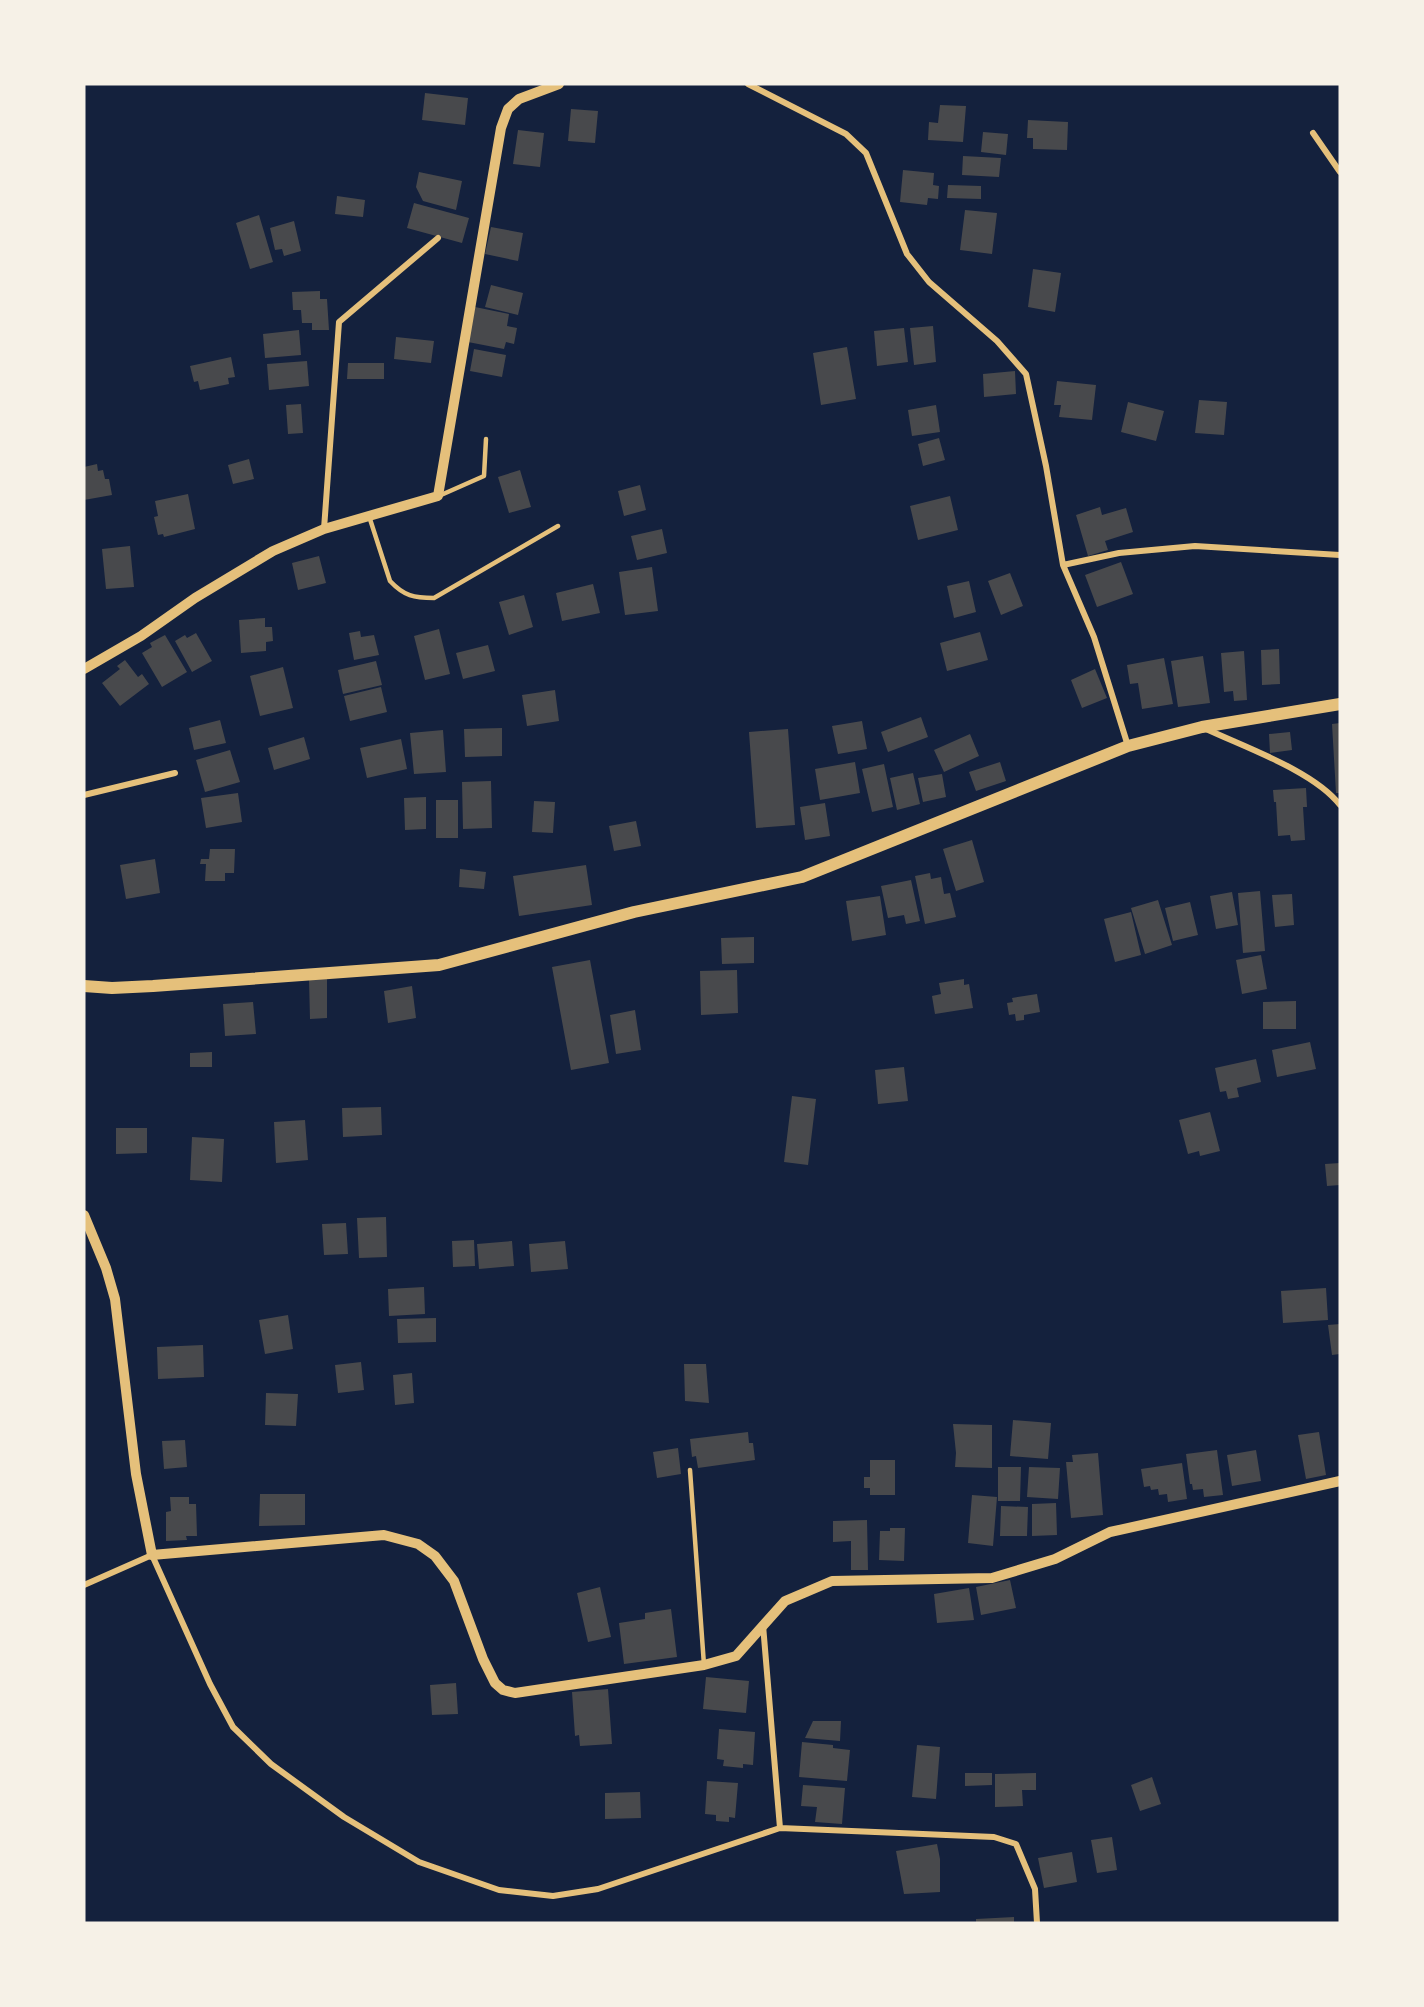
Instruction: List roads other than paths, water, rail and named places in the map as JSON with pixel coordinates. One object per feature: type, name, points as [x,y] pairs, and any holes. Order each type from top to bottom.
[{"type":"main road","points":[[84,986],[143,987],[439,965],[634,912],[802,877],[1128,746],[1202,727],[1340,704]]},
{"type":"street","points":[[84,669],[141,636],[195,598],[273,551],[324,529],[438,496],[501,128],[508,109],[519,99],[559,84]]},
{"type":"street","points":[[748,84],[846,134],[866,153],[907,254],[929,282],[997,341],[1026,374],[1046,466],[1063,565],[1094,637],[1128,746]]},
{"type":"street","points":[[1313,134],[1340,172]]},
{"type":"street","points":[[324,529],[339,322],[438,238]]},
{"type":"street","points":[[1063,565],[1119,553],[1195,546],[1340,555]]},
{"type":"street","points":[[1202,727],[1304,775],[1326,789],[1340,806]]},
{"type":"street","points":[[84,795],[175,773]]},
{"type":"street","points":[[84,1215],[106,1268],[115,1299],[136,1474],[152,1555],[210,1684],[233,1727],[271,1764],[344,1817],[419,1862],[499,1890],[553,1896],[598,1889],[780,1828],[994,1837],[1016,1844],[1035,1888],[1037,1923]]},
{"type":"street","points":[[84,1585],[152,1555],[384,1535],[418,1544],[442,1564],[454,1581],[483,1659],[495,1683],[504,1690],[514,1693],[704,1665],[736,1656],[785,1601],[832,1581],[992,1578],[1055,1559],[1110,1532],[1340,1481]]},
{"type":"street","points":[[763,1625],[780,1828]]},
{"type":"lane","points":[[438,496],[484,476],[486,439]]},
{"type":"lane","points":[[369,516],[390,581],[397,589],[414,598],[434,598],[558,526]]},
{"type":"lane","points":[[690,1470],[704,1665]]}]
